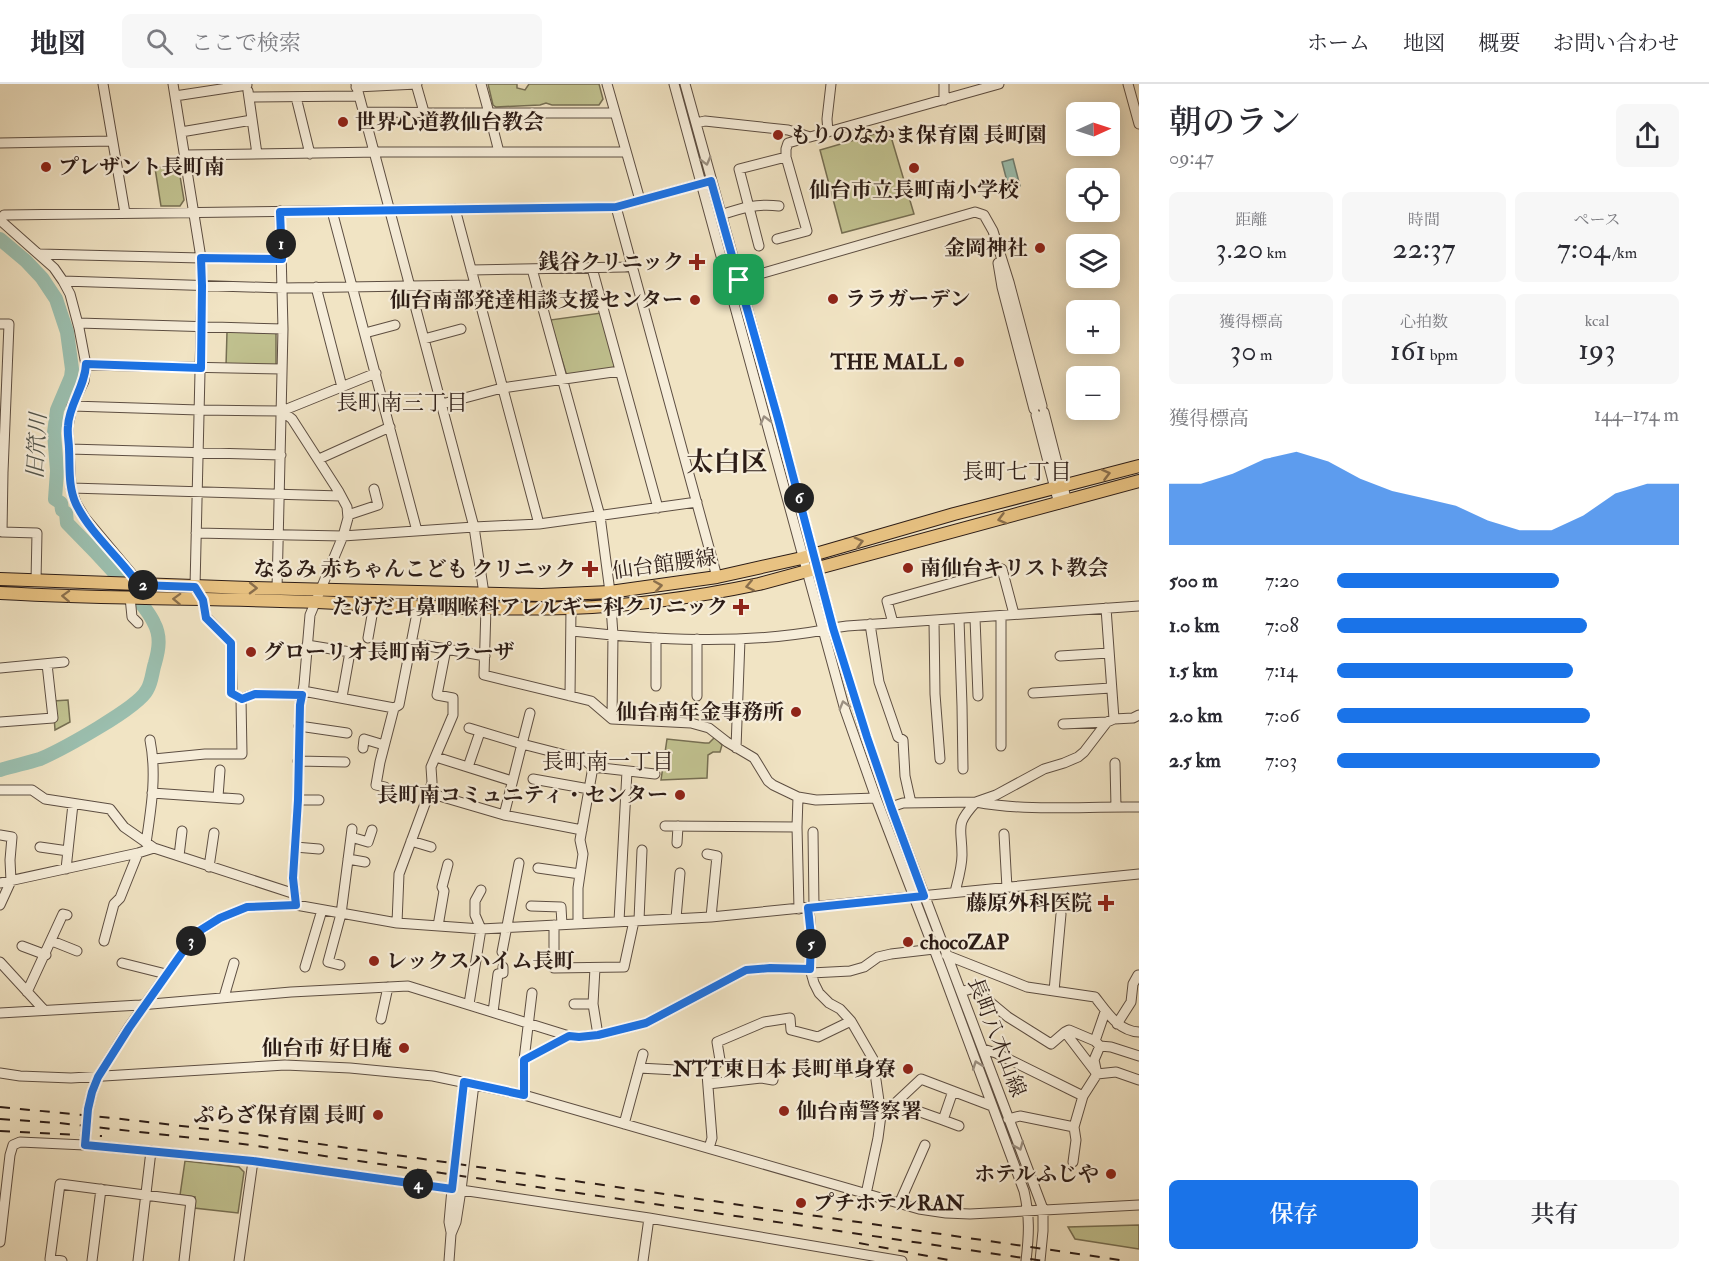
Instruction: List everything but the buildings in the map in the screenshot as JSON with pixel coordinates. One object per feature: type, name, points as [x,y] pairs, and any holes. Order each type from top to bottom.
[{"type":"main road","name":"仙台館腰線","points":[[0,593],[416,606],[571,608],[808,556],[1139,466]]},
{"type":"main road","name":"仙台館腰線","points":[[0,579],[195,587],[484,593],[610,599],[704,596],[762,584],[1139,481]]},
{"type":"street","points":[[103,84],[125,213]]},
{"type":"street","points":[[173,84],[201,258],[201,368],[195,587],[203,600],[206,618],[231,643],[231,693],[242,699],[255,694],[303,693],[394,708]]},
{"type":"street","points":[[175,96],[247,84],[257,154]]},
{"type":"street","points":[[249,97],[296,97],[416,84],[424,112]]},
{"type":"street","points":[[481,84],[500,152]]},
{"type":"street","points":[[607,84],[640,200]]},
{"type":"street","points":[[674,84],[829,629],[845,710],[876,798],[919,896],[934,949],[1024,1191],[1029,1210],[1026,1261]]},
{"type":"street","points":[[685,84],[739,280],[808,556]]},
{"type":"street","points":[[828,132],[827,119],[831,84]]},
{"type":"street","points":[[944,100],[945,84]]},
{"type":"street","points":[[777,239],[807,231],[786,157],[788,143],[999,84]]},
{"type":"street","points":[[357,89],[474,527],[486,607],[484,675],[591,701],[612,719],[692,723],[709,728],[758,761],[764,774],[773,785],[798,797],[816,800],[876,798]]},
{"type":"street","points":[[1132,90],[1139,124]]},
{"type":"street","points":[[296,97],[310,153]]},
{"type":"street","points":[[363,112],[615,113]]},
{"type":"street","points":[[181,132],[252,120]]},
{"type":"street","points":[[696,123],[705,121],[788,130],[810,137]]},
{"type":"street","points":[[0,143],[112,141]]},
{"type":"street","points":[[185,156],[310,153],[626,152]]},
{"type":"street","points":[[759,246],[739,169],[786,157]]},
{"type":"street","points":[[136,585],[131,573],[85,518],[76,503],[71,488],[68,427],[72,406],[84,381],[86,364],[70,294],[54,268],[0,220],[4,216],[616,207],[711,181]]},
{"type":"street","points":[[722,215],[749,206],[767,204],[779,206]]},
{"type":"street","points":[[616,207],[717,577]]},
{"type":"street","points":[[455,209],[539,524]]},
{"type":"street","points":[[332,211],[417,531]]},
{"type":"street","points":[[277,589],[283,329],[280,212]]},
{"type":"street","points":[[739,280],[975,212],[984,215],[993,231],[1009,282],[1063,503]]},
{"type":"street","points":[[40,254],[282,259]]},
{"type":"street","points":[[471,270],[632,266]]},
{"type":"street","points":[[592,268],[658,508]]},
{"type":"street","points":[[532,269],[600,516],[613,635],[612,719]]},
{"type":"street","points":[[63,281],[283,288],[474,285]]},
{"type":"street","points":[[316,287],[342,387]]},
{"type":"street","points":[[78,323],[283,329]]},
{"type":"street","points":[[0,324],[9,324],[2,472],[2,532],[37,533],[36,581]]},
{"type":"street","points":[[365,333],[395,325]]},
{"type":"street","points":[[424,339],[461,328]]},
{"type":"street","points":[[86,364],[282,369]]},
{"type":"street","points":[[442,404],[502,388],[620,371]]},
{"type":"street","points":[[72,406],[282,411],[376,373]]},
{"type":"street","points":[[282,411],[292,419],[319,459],[347,507],[348,515],[348,525],[310,615],[299,726],[298,800],[293,878],[296,905]]},
{"type":"street","points":[[319,459],[390,427]]},
{"type":"street","points":[[69,449],[281,455]]},
{"type":"street","points":[[71,488],[341,496]]},
{"type":"street","points":[[348,515],[378,505],[374,489]]},
{"type":"street","points":[[196,533],[343,536],[539,524],[697,502]]},
{"type":"street","points":[[893,623],[887,601],[1002,569],[1014,614]]},
{"type":"street","points":[[127,597],[132,617],[138,623]]},
{"type":"street","points":[[368,638],[374,604]]},
{"type":"street","points":[[385,787],[376,784],[394,708],[399,705],[416,618],[416,606]]},
{"type":"street","points":[[572,631],[656,638],[740,639],[870,624],[1139,606]]},
{"type":"street","points":[[570,696],[571,608]]},
{"type":"street","points":[[955,892],[962,855],[960,824],[964,815],[976,802],[996,795],[1044,769],[1078,757],[1110,721],[1111,688],[1106,608]]},
{"type":"street","points":[[1001,616],[1001,746]]},
{"type":"street","points":[[975,618],[978,696]]},
{"type":"street","points":[[959,619],[963,769]]},
{"type":"street","points":[[934,621],[934,694],[940,759]]},
{"type":"street","points":[[870,624],[879,682],[898,737],[903,740],[905,776],[911,803]]},
{"type":"street","name":"長町八木山線","points":[[829,629],[891,807],[919,896],[961,992],[1043,1209],[1040,1261]]},
{"type":"street","points":[[656,638],[656,686]]},
{"type":"street","points":[[697,639],[697,696]]},
{"type":"street","points":[[736,748],[740,639]]},
{"type":"street","points":[[410,643],[486,656]]},
{"type":"street","points":[[307,645],[350,652],[342,698]]},
{"type":"street","points":[[397,923],[399,874],[429,793],[432,782],[431,767],[453,715],[453,698],[437,695],[446,649]]},
{"type":"street","points":[[1060,657],[1109,653]]},
{"type":"street","points":[[0,668],[64,662]]},
{"type":"street","points":[[0,722],[53,718],[47,664]]},
{"type":"street","points":[[1033,693],[1111,688]]},
{"type":"street","points":[[153,759],[205,754],[242,754],[242,699]]},
{"type":"street","points":[[504,815],[530,713]]},
{"type":"street","points":[[1063,724],[1110,721],[1139,715]]},
{"type":"street","points":[[299,726],[347,733]]},
{"type":"street","points":[[469,728],[585,760],[593,767],[655,774]]},
{"type":"street","points":[[468,767],[480,732]]},
{"type":"street","points":[[856,741],[867,737]]},
{"type":"street","points":[[363,748],[364,738],[384,745]]},
{"type":"street","points":[[150,740],[153,759],[150,845]]},
{"type":"street","points":[[436,757],[512,780]]},
{"type":"street","points":[[298,761],[345,762]]},
{"type":"street","points":[[1115,763],[1116,807]]},
{"type":"street","points":[[578,924],[578,888],[583,854],[580,840],[593,767]]},
{"type":"street","points":[[218,797],[220,770]]},
{"type":"street","points":[[619,921],[627,771]]},
{"type":"street","points":[[533,779],[590,789]]},
{"type":"street","points":[[0,790],[32,790],[45,799],[110,809],[124,827],[150,845],[209,867],[295,894]]},
{"type":"street","points":[[152,793],[239,799]]},
{"type":"street","points":[[429,793],[504,815],[582,830]]},
{"type":"street","points":[[798,797],[797,827],[811,936],[811,971],[819,993],[851,1021],[873,1059],[881,1114],[866,1194]]},
{"type":"street","points":[[298,800],[319,800]]},
{"type":"street","points":[[891,807],[903,803],[976,802],[994,806],[1036,808],[1139,807]]},
{"type":"street","points":[[66,869],[74,804]]},
{"type":"street","points":[[665,826],[797,827]]},
{"type":"street","points":[[677,843],[678,826]]},
{"type":"street","points":[[340,965],[328,962],[341,914],[352,833],[368,842],[372,830]]},
{"type":"street","points":[[179,856],[182,831]]},
{"type":"street","points":[[807,908],[813,832]]},
{"type":"street","points":[[209,867],[214,833]]},
{"type":"street","points":[[1004,834],[1007,888]]},
{"type":"street","points":[[0,835],[12,837],[11,881],[0,905]]},
{"type":"street","points":[[411,841],[431,847]]},
{"type":"street","points":[[0,884],[138,853],[150,845]]},
{"type":"street","points":[[40,847],[68,851]]},
{"type":"street","points":[[295,847],[319,849]]},
{"type":"street","points":[[104,941],[114,904],[120,898],[138,853]]},
{"type":"street","points":[[707,854],[717,856],[711,917]]},
{"type":"street","points":[[531,906],[561,907],[554,968],[628,967],[636,921],[642,855],[652,862]]},
{"type":"street","points":[[348,859],[365,862]]},
{"type":"street","points":[[502,952],[519,863]]},
{"type":"street","points":[[438,926],[444,891],[442,887],[448,864]]},
{"type":"street","points":[[538,868],[580,874]]},
{"type":"street","points":[[676,918],[680,873]]},
{"type":"street","points":[[85,1145],[92,1092],[98,1077],[129,1028],[196,933],[220,918],[247,907],[296,905],[397,923],[481,929],[711,917],[1139,874]]},
{"type":"street","points":[[469,1004],[481,929],[474,908],[481,890]]},
{"type":"street","points":[[304,967],[322,910]]},
{"type":"street","points":[[27,992],[63,914],[68,915]]},
{"type":"street","points":[[1054,991],[1061,914]]},
{"type":"street","points":[[52,941],[77,951]]},
{"type":"street","points":[[22,946],[46,955]]},
{"type":"street","points":[[0,1013],[408,986],[569,1036],[579,1037],[598,1035],[646,1023],[746,970],[770,968],[850,971],[864,967],[878,957],[934,949]]},
{"type":"street","points":[[946,955],[1027,987],[1095,997],[1117,1024],[1133,1032],[1139,1032]]},
{"type":"street","points":[[0,962],[44,1010]]},
{"type":"street","points":[[122,963],[166,974]]},
{"type":"street","points":[[224,997],[234,963]]},
{"type":"street","points":[[493,1011],[498,974],[503,973],[503,968]]},
{"type":"street","points":[[596,968],[593,1004],[598,1035]]},
{"type":"street","points":[[1117,1024],[1131,1002],[1133,984],[1138,975]]},
{"type":"street","points":[[381,1019],[388,987]]},
{"type":"street","points":[[961,992],[973,988],[1008,1017],[1051,1044],[1069,1030],[1098,1043],[1139,1056]]},
{"type":"street","points":[[524,1095],[524,1060],[532,993]]},
{"type":"street","points":[[574,1004],[593,1004]]},
{"type":"street","points":[[1073,1162],[1076,1140],[1074,1127],[1083,1096],[1097,1074],[1094,1060],[1105,1012]]},
{"type":"street","points":[[709,1148],[712,1138],[707,1074],[720,1060],[717,1042],[764,1022],[790,1018],[791,1030],[818,1037],[851,1021]]},
{"type":"street","points":[[1065,1032],[1097,1074]]},
{"type":"street","points":[[524,1060],[569,1036]]},
{"type":"street","points":[[983,1049],[996,1053],[1083,1096]]},
{"type":"street","points":[[624,1124],[643,1054]]},
{"type":"street","points":[[0,1072],[50,1078],[98,1077],[285,1065],[350,1068],[433,1076],[524,1095],[919,1209],[970,1214],[1139,1205]]},
{"type":"street","points":[[639,1068],[676,1070]]},
{"type":"street","points":[[1097,1074],[1116,1072],[1139,1080]]},
{"type":"street","points":[[708,1084],[761,1078],[773,1080]]},
{"type":"street","points":[[881,1114],[921,1078],[992,1106]]},
{"type":"street","points":[[449,1261],[451,1234],[449,1222],[457,1190],[469,1083]]},
{"type":"street","points":[[943,1120],[953,1091]]},
{"type":"street","points":[[895,1103],[959,1126]]},
{"type":"street","points":[[1008,1119],[1020,1116],[1074,1127]]},
{"type":"street","points":[[0,1242],[10,1155],[13,1145],[20,1142],[85,1145],[253,1161],[649,1218],[843,1256],[902,1261]]},
{"type":"street","points":[[899,1204],[925,1145]]},
{"type":"street","points":[[138,1261],[151,1151]]},
{"type":"street","points":[[239,1261],[253,1161]]},
{"type":"street","points":[[62,1261],[50,1259],[60,1184],[191,1201],[184,1261]]},
{"type":"street","points":[[92,1261],[101,1189]]},
{"type":"street","points":[[643,1261],[649,1218]]},
{"type":"green space","points":[[488,84],[517,84],[517,88],[525,90],[529,84],[599,84],[603,99],[599,105],[546,103],[496,107],[493,105]]},
{"type":"green space","points":[[889,130],[914,214],[842,233],[820,150]]},
{"type":"green space","points":[[178,164],[184,200],[180,206],[161,206],[155,168]]},
{"type":"green space","points":[[601,313],[615,365],[613,368],[569,375],[566,373],[550,320]]},
{"type":"green space","points":[[227,332],[276,333],[276,366],[226,366]]},
{"type":"green space","points":[[68,700],[70,722],[55,730],[53,701]]},
{"type":"green space","points":[[715,737],[722,745],[720,752],[708,755],[707,778],[661,780],[667,739],[709,743]]},
{"type":"green space","points":[[185,1161],[239,1167],[244,1172],[238,1213],[194,1208],[195,1197],[180,1195]]},
{"type":"green space","points":[[1139,1225],[1139,1249],[1075,1239],[1068,1227]]},
{"type":"shaded area","points":[[1013,159],[1020,186],[1009,189],[1002,162]]},
{"type":"waterway","name":"旧笊川","points":[[0,239],[42,278],[56,299],[67,332],[72,369],[71,377],[57,410],[54,433],[57,471],[55,499],[61,503],[62,510],[66,513],[67,523],[144,607],[156,628],[159,643],[149,687],[141,698],[98,728],[50,754],[0,770]]},
{"type":"railway","points":[[0,1107],[251,1134],[1127,1261]]},
{"type":"railway","points":[[0,1119],[59,1123],[229,1142],[1044,1261]]},
{"type":"railway","points":[[0,1131],[102,1136]]},
{"type":"railway","points":[[859,1243],[954,1261]]},
{"type":"place","name":"世界心道教仙台教会","points":[[343,122]]},
{"type":"place","name":"もりのなかま保育園 長町園","points":[[778,135]]},
{"type":"place","name":"プレザント長町南","points":[[46,167]]},
{"type":"place","name":"仙台市立長町南小学校","points":[[914,168]]},
{"type":"place","name":"金岡神社","points":[[1040,248]]},
{"type":"place","name":"銭谷クリニック","points":[[697,262]]},
{"type":"place","name":"ララガーデン","points":[[833,299]]},
{"type":"place","name":"仙台南部発達相談支援センター","points":[[695,300]]},
{"type":"place","name":"THE MALL","points":[[959,362]]},
{"type":"place","name":"南仙台キリスト教会","points":[[908,568]]},
{"type":"place","name":"なるみ 赤ちゃんこども クリニック","points":[[590,569]]},
{"type":"place","name":"たけだ耳鼻咽喉科アレルギー科クリニック","points":[[741,607]]},
{"type":"place","name":"グローリオ長町南プラーザ","points":[[251,652]]},
{"type":"place","name":"仙台南年金事務所","points":[[796,712]]},
{"type":"place","name":"長町南コミュニティ・センター","points":[[680,795]]},
{"type":"place","name":"藤原外科医院","points":[[1106,903]]},
{"type":"place","name":"chocoZAP","points":[[908,942]]},
{"type":"place","name":"レックスハイム長町","points":[[374,961]]},
{"type":"place","name":"仙台市 好日庵","points":[[404,1048]]},
{"type":"place","name":"NTT東日本 長町単身寮","points":[[908,1069]]},
{"type":"place","name":"仙台南警察署","points":[[784,1111]]},
{"type":"place","name":"ぷらざ保育園 長町","points":[[378,1115]]},
{"type":"place","name":"ホテルふじや","points":[[1111,1174]]},
{"type":"place","name":"プチホテルRAN","points":[[801,1203]]},
{"type":"district","name":"長町南三丁目","points":[[402,402]]},
{"type":"district","name":"太白区","points":[[727,462]]},
{"type":"district","name":"長町七丁目","points":[[1017,471]]},
{"type":"district","name":"長町南一丁目","points":[[608,761]]},
{"type":"route","points":[[711,181],[739,280],[833,628],[867,737],[924,896],[808,908],[811,936],[810,969],[746,970],[646,1023],[598,1035],[569,1036],[524,1060],[524,1095],[464,1082],[452,1189],[253,1161],[85,1145],[88,1109],[98,1077],[129,1028],[196,933],[220,918],[247,907],[296,905],[293,878],[302,695],[255,694],[242,699],[231,693],[231,643],[206,618],[203,600],[195,587],[139,585],[85,518],[76,503],[71,488],[68,427],[72,406],[84,381],[86,364],[201,368],[201,258],[282,259],[280,212],[616,207],[711,181]]}]
